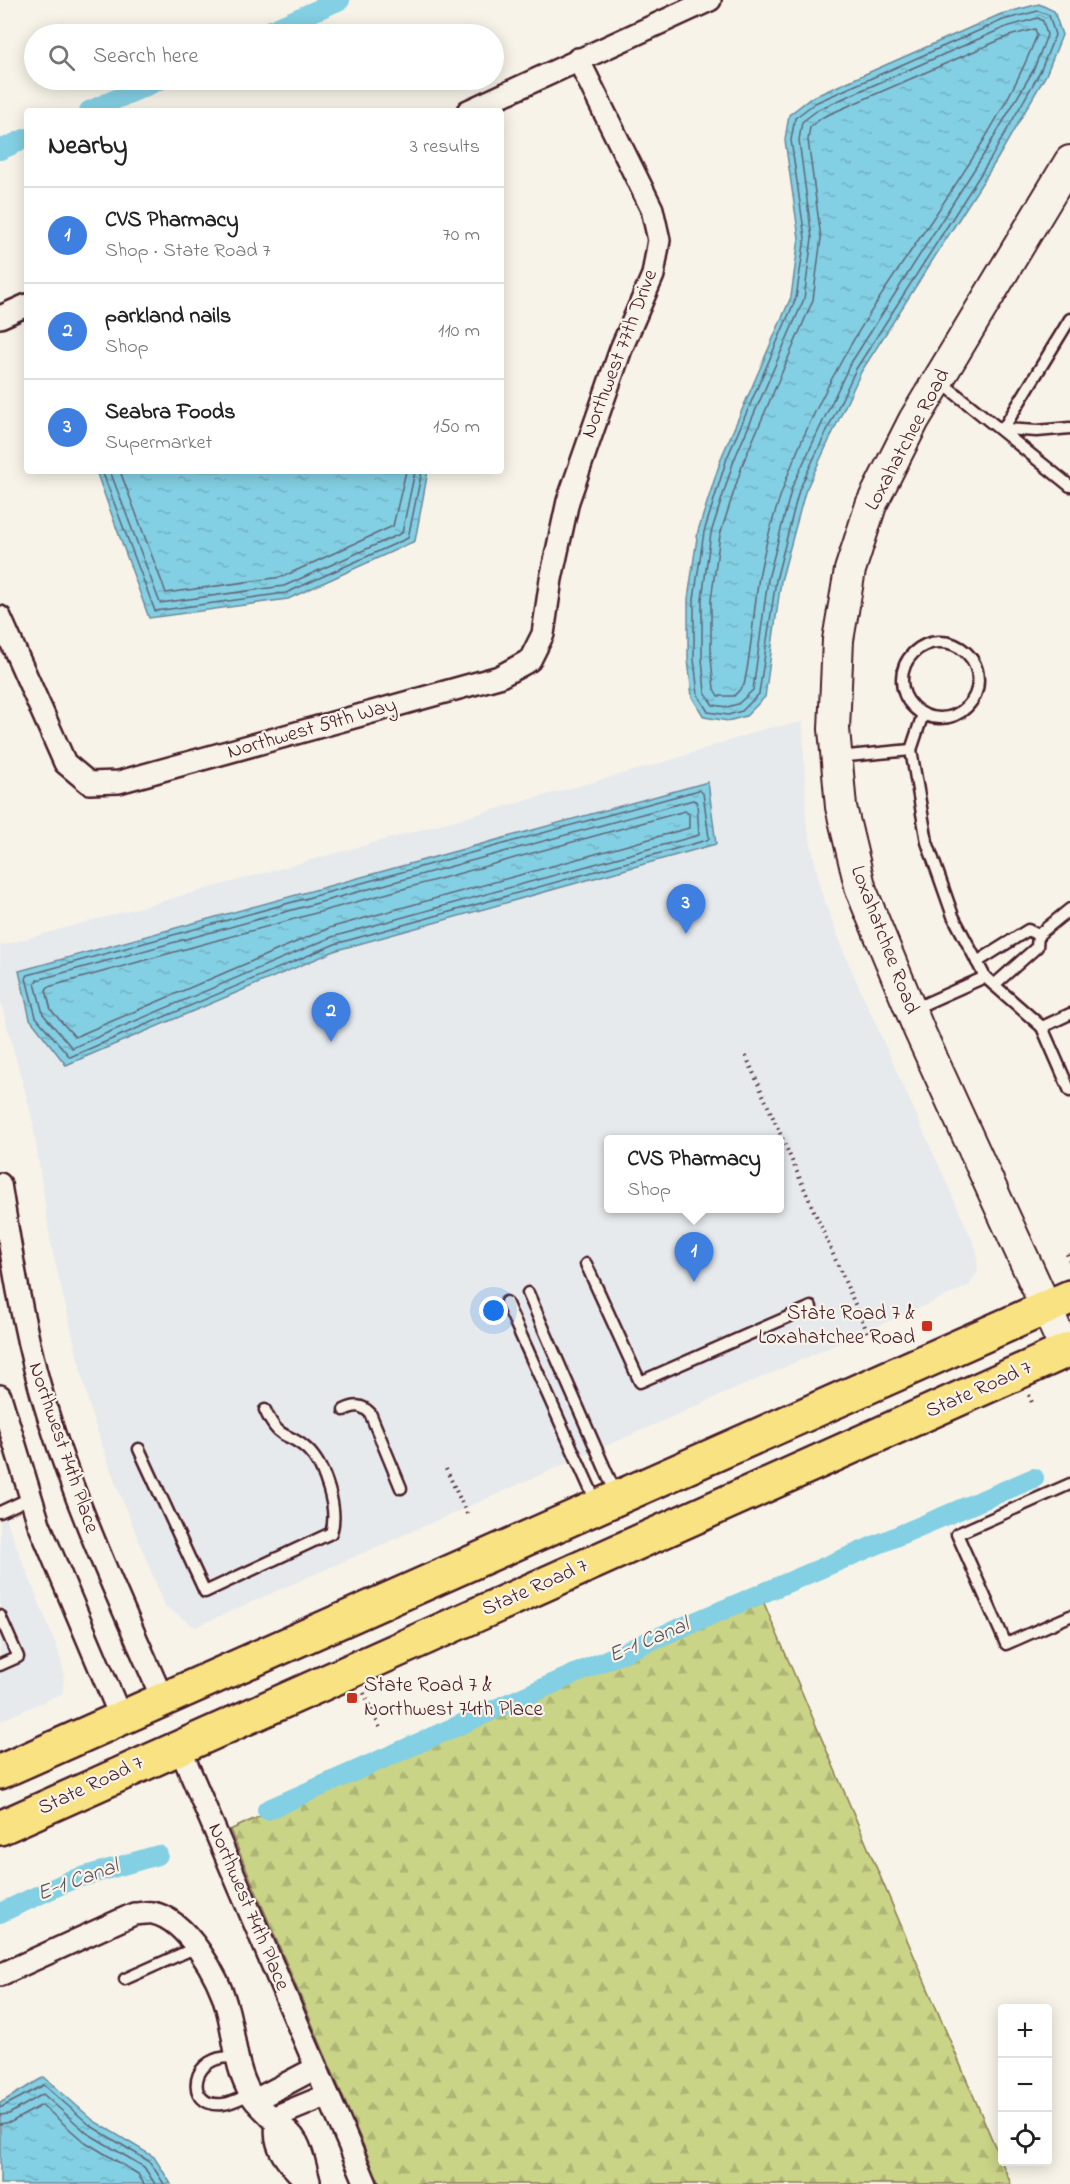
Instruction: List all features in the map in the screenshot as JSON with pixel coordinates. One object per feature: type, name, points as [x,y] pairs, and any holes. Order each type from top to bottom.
[{"type":"main road","name":"Loxahatchee Road","points":[[1069,1353],[1058,1302],[910,1010],[861,890],[841,807],[834,729],[838,640],[850,570],[871,505],[914,420],[1070,161]]},
{"type":"main road","points":[[0,1772],[608,1504],[1058,1302]]},
{"type":"main road","name":"State Road 7","points":[[0,1828],[179,1746],[1069,1353]]},
{"type":"main road","points":[[179,1746],[188,1723],[201,1707],[271,1652]]},
{"type":"main road","points":[[67,1798],[142,1741],[160,1719],[163,1700]]},
{"type":"street","points":[[474,108],[710,0]]},
{"type":"street","name":"Northwest 77th Drive","points":[[530,660],[543,634],[551,579],[568,501],[621,349],[653,275],[659,240],[652,209],[578,59]]},
{"type":"street","points":[[0,316],[24,306]]},
{"type":"street","name":"Northwest 59th Way","points":[[1,624],[65,763],[89,783],[119,782],[499,677],[530,660]]},
{"type":"street","name":"Northwest 74th Place","points":[[0,1184],[30,1351],[49,1420],[98,1550],[163,1700]]},
{"type":"street","name":"Northwest 74th Place","points":[[0,1396],[30,1498],[121,1718]]},
{"type":"street","name":"Northwest 74th Place","points":[[179,1746],[366,2184]]},
{"type":"street","points":[[0,1975],[134,1914],[152,1913],[170,1920],[197,1947],[227,2006],[238,2058],[253,2097],[275,2121],[293,2134],[309,2184]]},
{"type":"street","points":[[253,2097],[316,2068]]},
{"type":"street","points":[[275,2121],[328,2095]]},
{"type":"lane","points":[[1003,429],[1064,337],[1070,318]]},
{"type":"lane","points":[[938,380],[1003,429],[1070,486]]},
{"type":"lane","points":[[1003,429],[1037,431],[1070,428]]},
{"type":"lane","points":[[941,642],[954,645],[973,660],[978,678],[975,696],[968,706],[953,716],[934,718],[923,714],[906,696],[902,683],[909,659],[928,644],[941,642]]},
{"type":"lane","points":[[923,714],[911,750],[927,842],[952,916],[985,978],[1042,1027],[1070,1091]]},
{"type":"lane","points":[[837,757],[911,750]]},
{"type":"lane","points":[[994,985],[1037,947],[1038,934],[1070,909]]},
{"type":"lane","points":[[977,962],[1028,930],[1038,934]]},
{"type":"lane","points":[[910,1010],[985,978]]},
{"type":"lane","points":[[1042,1027],[1070,1014]]},
{"type":"lane","points":[[586,1264],[640,1382],[811,1307]]},
{"type":"lane","points":[[528,1293],[608,1504]]},
{"type":"lane","points":[[506,1302],[608,1504]]},
{"type":"lane","points":[[344,1410],[354,1405],[363,1406],[370,1413],[401,1488]]},
{"type":"lane","points":[[139,1449],[205,1592],[331,1533],[334,1522],[330,1492],[310,1452],[273,1427],[265,1410]]},
{"type":"lane","points":[[1070,1484],[957,1534],[1006,1644],[1070,1616]]},
{"type":"lane","points":[[0,1512],[30,1498]]},
{"type":"lane","points":[[0,1616],[18,1657],[0,1665]]},
{"type":"lane","points":[[124,1979],[197,1947]]},
{"type":"lane","points":[[238,2058],[219,2057],[209,2061],[200,2069],[196,2079],[197,2088],[201,2097],[215,2104],[231,2103],[253,2097]]},
{"type":"path","points":[[746,1056],[781,1135]]},
{"type":"path","points":[[784,1143],[869,1336]]},
{"type":"path","points":[[1067,1254],[1070,1261]]},
{"type":"path","points":[[1027,1391],[1033,1405]]},
{"type":"path","points":[[446,1469],[468,1516]]},
{"type":"path","points":[[353,1669],[381,1730]]},
{"type":"shaded area","points":[[803,722],[806,820],[821,891],[848,962],[977,1251],[978,1271],[969,1286],[195,1627],[165,1606],[115,1482],[91,1413],[51,1245],[32,1117],[0,1000],[0,946],[665,762],[764,729]]},
{"type":"shaded area","points":[[0,1505],[58,1650],[64,1673],[63,1693],[0,1721]]},
{"type":"green space","points":[[758,1589],[998,2153],[998,2166],[1003,2166],[1011,2184],[380,2184],[230,1830]]},
{"type":"water","points":[[1039,4],[1054,11],[1062,35],[1046,75],[996,161],[861,372],[805,492],[781,581],[765,697],[746,716],[728,721],[704,717],[692,697],[688,659],[688,599],[698,531],[722,456],[791,297],[799,238],[785,140],[789,115],[811,98],[1001,14]]},
{"type":"water","points":[[97,474],[427,474],[415,541],[288,599],[149,618]]},
{"type":"water","points":[[708,782],[716,844],[337,950],[66,1065],[30,1019],[19,971]]},
{"type":"water","points":[[44,2077],[94,2121],[154,2157],[171,2184],[0,2184],[0,2103]]},
{"type":"waterway","points":[[285,24],[340,0]]},
{"type":"waterway","points":[[96,108],[137,90]]},
{"type":"waterway","points":[[0,150],[24,139]]},
{"type":"waterway","name":"E-1 Canal","points":[[267,1810],[645,1643],[1034,1478]]},
{"type":"waterway","name":"E-1 Canal","points":[[0,1913],[71,1880],[158,1855]]},
{"type":"place","name":"Seabra Foods","points":[[686,934]]},
{"type":"place","name":"parkland nails","points":[[331,1042]]},
{"type":"place","name":"CVS Pharmacy","points":[[694,1282]]},
{"type":"place","name":"State Road 7 & Loxahatchee Road","points":[[927,1326]]},
{"type":"place","name":"State Road 7 & Northwest 74th Place","points":[[352,1698]]}]
